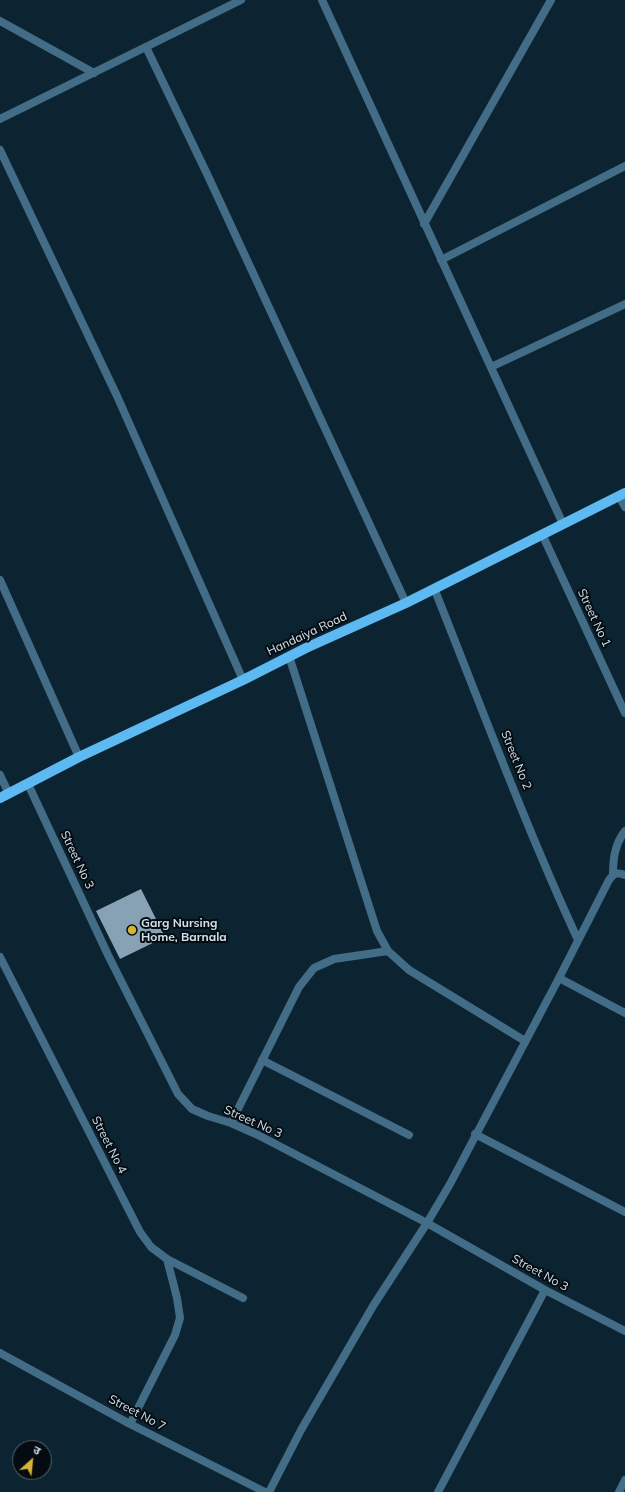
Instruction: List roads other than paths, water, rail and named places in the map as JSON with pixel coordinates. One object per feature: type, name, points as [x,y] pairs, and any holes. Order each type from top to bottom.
[{"type":"main road","name":"Handaiya Road","points":[[4,796],[79,757],[244,680],[290,656],[406,603],[622,494]]},
{"type":"street","points":[[0,119],[241,0]]},
{"type":"street","points":[[322,0],[563,524]]},
{"type":"street","points":[[424,224],[551,0]]},
{"type":"street","points":[[0,21],[94,73]]},
{"type":"street","points":[[146,47],[208,176],[406,603]]},
{"type":"street","points":[[0,150],[117,396],[244,680]]},
{"type":"street","points":[[441,260],[625,166]]},
{"type":"street","points":[[491,367],[625,304]]},
{"type":"street","points":[[622,494],[625,507]]},
{"type":"street","name":"Street No 1","points":[[542,534],[625,713]]},
{"type":"street","points":[[0,580],[79,757]]},
{"type":"street","name":"Street No 2","points":[[434,588],[532,834],[557,895],[578,940]]},
{"type":"street","points":[[290,656],[377,931],[388,952],[409,970],[525,1041]]},
{"type":"street","points":[[0,775],[4,796]]},
{"type":"street","name":"Street No 3","points":[[28,784],[108,955],[178,1094],[192,1109],[208,1116],[230,1122],[258,1135],[427,1223],[545,1290],[625,1331]]},
{"type":"street","points":[[268,1492],[301,1430],[344,1356],[450,1184],[613,874],[613,860],[616,848],[620,837],[625,831]]},
{"type":"street","points":[[613,874],[618,873],[625,875]]},
{"type":"street","points":[[230,1122],[299,987],[314,968],[334,959],[388,952]]},
{"type":"street","name":"Street No 4","points":[[0,957],[140,1232],[151,1248],[167,1259],[243,1298]]},
{"type":"street","points":[[559,978],[625,1012]]},
{"type":"street","points":[[262,1060],[409,1135]]},
{"type":"street","points":[[476,1134],[625,1212]]},
{"type":"street","points":[[130,1424],[175,1335],[180,1318],[177,1298],[167,1259]]},
{"type":"street","points":[[438,1492],[545,1290]]},
{"type":"street","name":"Street No 7","points":[[0,1353],[130,1424],[265,1492]]},
{"type":"street","points":[[619,1492],[625,1480]]},
{"type":"place","name":"Garg Nursing Home, Barnala","points":[[132,930]]}]
